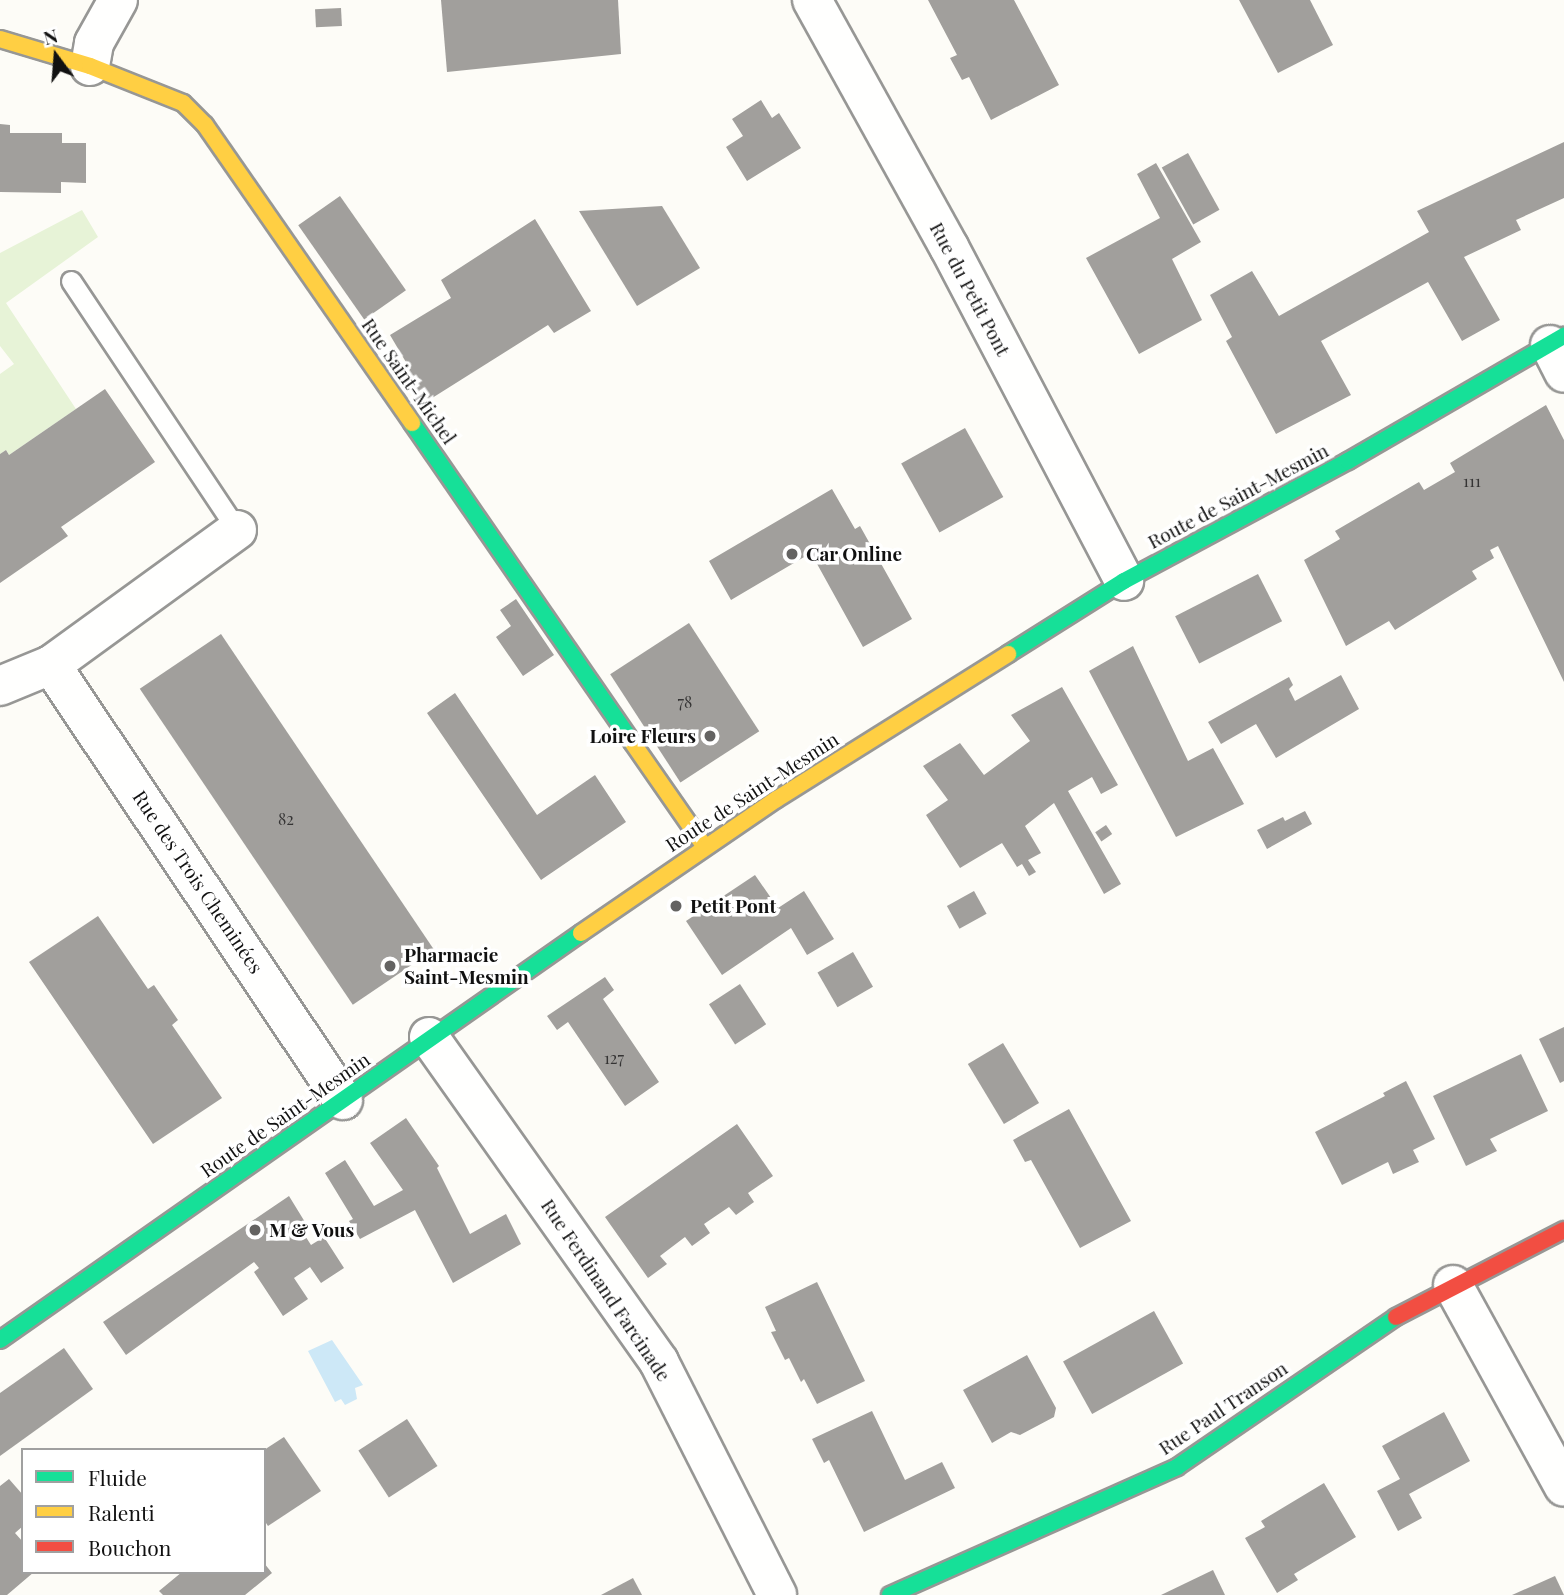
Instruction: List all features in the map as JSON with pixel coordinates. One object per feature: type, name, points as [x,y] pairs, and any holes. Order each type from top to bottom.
[{"type":"street","points":[[90,66],[94,43],[118,0]]},
{"type":"street","name":"Rue du Petit Pont","points":[[812,0],[948,247],[1124,581]]},
{"type":"street","name":"Rue Saint-Michel","points":[[0,39],[90,66],[183,103],[205,125],[705,847]]},
{"type":"street","name":"Route de Saint-Mesmin","points":[[0,1340],[429,1037],[705,847],[1124,581],[1559,351]]},
{"type":"street","points":[[0,686],[51,665],[237,530]]},
{"type":"street","name":"Rue des Trois Cheminées","points":[[51,665],[343,1100]]},
{"type":"street","name":"Rue Ferdinand Farcinade","points":[[429,1037],[659,1362],[777,1595]]},
{"type":"street","name":"Rue Paul Transon","points":[[890,1595],[1177,1467],[1374,1329],[1564,1230]]},
{"type":"street","points":[[1454,1285],[1564,1487]]},
{"type":"lane","points":[[71,281],[237,530]]},
{"type":"green space","points":[[82,210],[98,237],[6,303],[76,409],[9,455],[6,450],[0,454],[0,374],[14,364],[0,346],[0,253]]},
{"type":"water","points":[[332,1340],[363,1385],[355,1388],[357,1399],[345,1405],[341,1399],[335,1402],[308,1351]]},
{"type":"building","points":[[441,0],[618,0],[621,54],[447,72]]},
{"type":"building","points":[[928,0],[1014,0],[1059,85],[991,120],[969,77],[962,80],[950,58],[957,55]]},
{"type":"building","points":[[1239,0],[1310,0],[1333,45],[1278,73]]},
{"type":"building","points":[[341,8],[342,26],[316,27],[315,9]]},
{"type":"building","points":[[761,100],[772,118],[779,113],[801,148],[747,181],[726,147],[743,136],[732,119]]},
{"type":"building","points":[[0,124],[10,125],[10,133],[62,133],[62,143],[86,143],[86,183],[61,182],[61,193],[0,192]]},
{"type":"building","points":[[1564,142],[1564,198],[1516,220],[1521,230],[1464,257],[1500,320],[1462,341],[1428,282],[1321,341],[1351,395],[1276,434],[1226,341],[1232,337],[1210,295],[1252,271],[1279,316],[1429,232],[1417,211]]},
{"type":"building","points":[[1188,153],[1220,210],[1193,224],[1162,168]]},
{"type":"building","points":[[1156,163],[1201,242],[1172,259],[1202,320],[1139,354],[1086,258],[1160,218],[1137,174]]},
{"type":"building","points":[[340,196],[406,290],[364,319],[298,225]]},
{"type":"building","points":[[662,206],[700,268],[637,306],[579,211]]},
{"type":"building","points":[[535,219],[591,311],[554,333],[548,325],[421,405],[401,375],[410,369],[390,335],[451,298],[441,280]]},
{"type":"building","points":[[105,389],[155,462],[61,527],[68,536],[0,583],[0,454],[6,450],[9,455]]},
{"type":"building","points":[[1546,405],[1564,440],[1564,682],[1498,546],[1490,550],[1494,558],[1472,571],[1477,579],[1395,630],[1389,621],[1346,646],[1304,560],[1340,539],[1335,531],[1419,482],[1424,490],[1455,472],[1450,463]]},
{"type":"building","points":[[965,428],[1003,497],[939,532],[901,463]]},
{"type":"building","points":[[832,489],[855,529],[860,526],[912,619],[863,647],[811,553],[731,600],[709,561]]},
{"type":"building","points":[[1258,574],[1282,621],[1199,663],[1175,616]]},
{"type":"building","points":[[516,599],[554,655],[523,676],[496,637],[511,626],[500,610]]},
{"type":"building","points":[[689,623],[759,731],[680,782],[610,674]]},
{"type":"building","points":[[221,634],[434,950],[353,1005],[140,689]]},
{"type":"building","points":[[1133,646],[1188,761],[1213,748],[1244,804],[1176,837],[1089,671]]},
{"type":"building","points":[[1341,675],[1359,709],[1276,758],[1256,724],[1221,744],[1208,722],[1289,677],[1293,685],[1289,689],[1295,701]]},
{"type":"building","points":[[1062,687],[1118,785],[1101,794],[1092,777],[1068,791],[1121,884],[1104,894],[1054,803],[1025,826],[1041,853],[1028,860],[1036,872],[1029,876],[1022,864],[1017,867],[1002,843],[960,868],[926,815],[948,800],[923,766],[960,743],[984,775],[1030,741],[1011,715]]},
{"type":"building","points":[[455,693],[537,815],[595,775],[626,822],[541,880],[427,713]]},
{"type":"building","points":[[1305,811],[1312,824],[1267,849],[1257,830],[1283,817],[1285,821]]},
{"type":"building","points":[[1106,825],[1112,834],[1101,841],[1095,832]]},
{"type":"building","points":[[755,875],[778,908],[804,891],[834,939],[807,955],[791,928],[722,975],[686,921]]},
{"type":"building","points":[[974,891],[987,914],[959,929],[947,906]]},
{"type":"building","points":[[98,916],[148,989],[154,985],[178,1020],[172,1025],[222,1098],[153,1144],[29,962]]},
{"type":"building","points":[[853,952],[873,987],[837,1007],[817,972]]},
{"type":"building","points":[[605,977],[614,990],[603,999],[659,1082],[625,1106],[568,1022],[557,1030],[547,1016]]},
{"type":"building","points":[[740,984],[766,1024],[735,1044],[709,1004]]},
{"type":"building","points":[[1564,1027],[1564,1081],[1560,1083],[1539,1039]]},
{"type":"building","points":[[1003,1043],[1039,1103],[1004,1124],[968,1064]]},
{"type":"building","points":[[1521,1054],[1548,1111],[1490,1139],[1497,1151],[1466,1166],[1433,1096]]},
{"type":"building","points":[[1406,1081],[1435,1139],[1413,1150],[1419,1162],[1393,1174],[1388,1162],[1342,1185],[1315,1132],[1385,1096],[1383,1093]]},
{"type":"building","points":[[1069,1109],[1131,1221],[1080,1248],[1031,1160],[1025,1162],[1013,1140]]},
{"type":"building","points":[[406,1118],[439,1166],[437,1168],[470,1234],[506,1214],[521,1244],[453,1283],[415,1210],[360,1239],[349,1221],[353,1219],[325,1173],[345,1160],[374,1206],[403,1190],[370,1143]]},
{"type":"building","points":[[737,1124],[773,1176],[748,1193],[754,1202],[736,1215],[729,1207],[704,1224],[710,1233],[692,1246],[685,1237],[660,1256],[667,1264],[648,1278],[605,1217]]},
{"type":"building","points":[[289,1196],[308,1227],[302,1231],[311,1245],[324,1237],[344,1268],[321,1283],[310,1267],[294,1278],[308,1299],[283,1316],[254,1272],[259,1268],[254,1262],[126,1355],[103,1322]]},
{"type":"building","points":[[817,1282],[865,1381],[817,1404],[804,1379],[801,1382],[789,1358],[785,1360],[771,1332],[776,1331],[765,1307]]},
{"type":"building","points":[[1154,1311],[1183,1363],[1092,1414],[1063,1361]]},
{"type":"building","points":[[64,1348],[93,1389],[0,1456],[0,1393]]},
{"type":"building","points":[[1027,1355],[1056,1408],[1054,1417],[1020,1435],[1011,1432],[992,1443],[963,1390]]},
{"type":"building","points":[[872,1411],[905,1480],[942,1462],[955,1488],[864,1532],[829,1460],[824,1463],[812,1439]]},
{"type":"building","points":[[1444,1412],[1470,1461],[1409,1494],[1422,1518],[1398,1531],[1377,1491],[1400,1479],[1382,1446]]},
{"type":"building","points":[[407,1419],[437,1466],[389,1498],[358,1451]]},
{"type":"building","points":[[284,1437],[321,1491],[268,1526],[266,1523],[266,1449]]},
{"type":"building","points":[[9,1479],[21,1493],[21,1528],[15,1533],[21,1540],[21,1574],[32,1574],[7,1595],[0,1595],[0,1486]]},
{"type":"building","points":[[1324,1483],[1356,1537],[1294,1574],[1298,1580],[1277,1593],[1245,1538],[1265,1527],[1261,1521]]},
{"type":"building","points":[[266,1566],[272,1573],[245,1595],[163,1595],[159,1591],[180,1574],[266,1574]]},
{"type":"building","points":[[1213,1570],[1225,1595],[1161,1595]]},
{"type":"building","points":[[1555,1576],[1564,1595],[1512,1595]]},
{"type":"building","points":[[633,1578],[642,1595],[601,1595]]},
{"type":"traffic: fast","points":[[1008,654],[1124,581],[1348,461],[1564,336]]},
{"type":"traffic: fast","points":[[412,423],[632,742]]},
{"type":"traffic: fast","points":[[0,1340],[581,933]]},
{"type":"traffic: fast","points":[[890,1595],[1177,1467],[1396,1317]]},
{"type":"traffic: slow","points":[[0,39],[90,66],[183,103],[205,125],[412,423]]},
{"type":"traffic: slow","points":[[581,933],[777,799],[1008,654]]},
{"type":"traffic: slow","points":[[632,742],[705,847]]},
{"type":"traffic: jam","points":[[1396,1317],[1564,1230]]},
{"type":"place","name":"Car Online","points":[[792,554]]},
{"type":"place","name":"Loire Fleurs","points":[[710,736]]},
{"type":"place","name":"Petit Pont","points":[[676,906]]},
{"type":"place","name":"Pharmacie Saint-Mesmin","points":[[390,966]]},
{"type":"place","name":"M & Vous","points":[[255,1230]]}]
